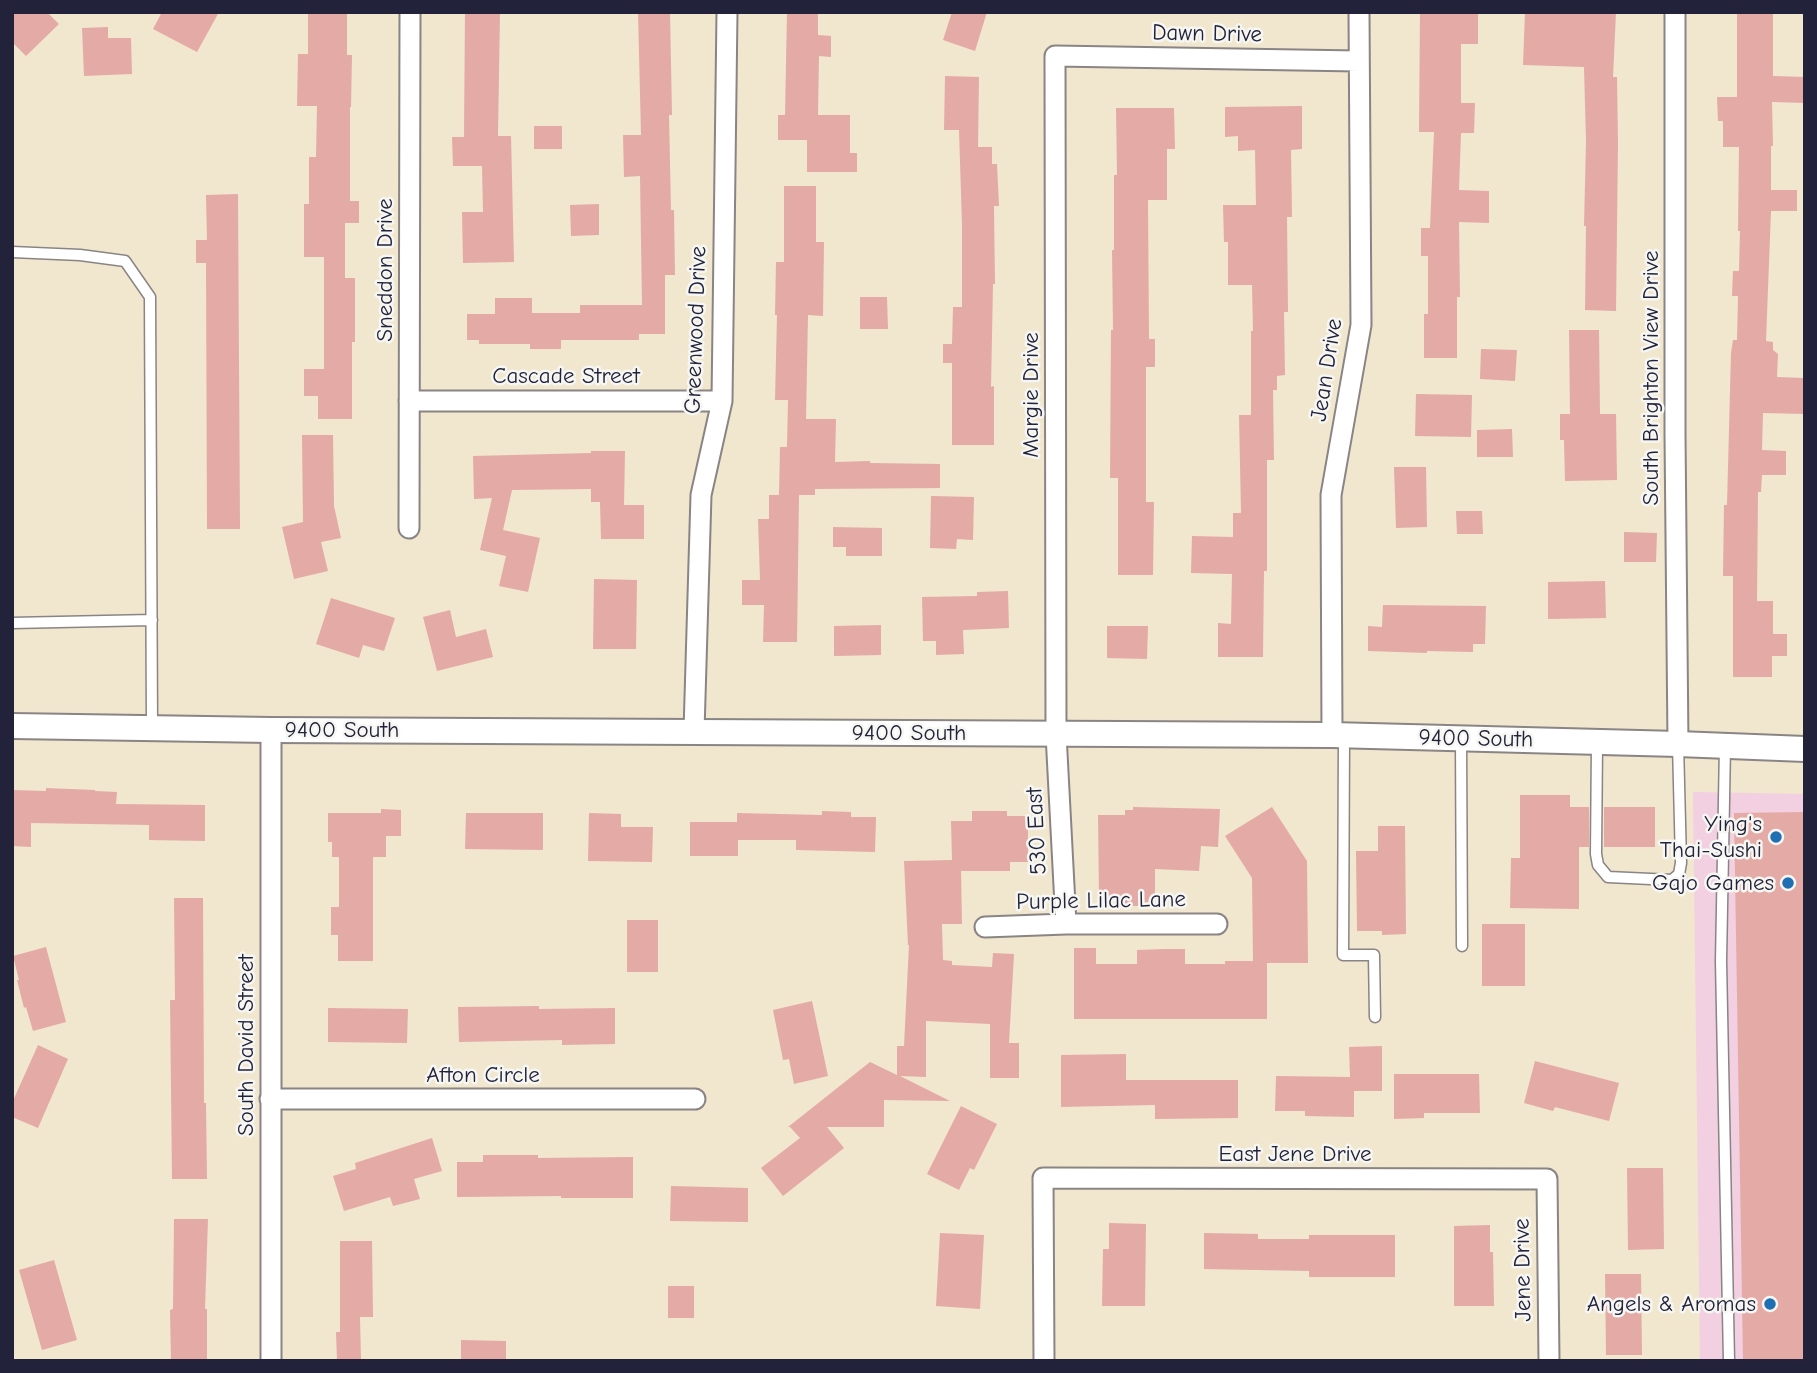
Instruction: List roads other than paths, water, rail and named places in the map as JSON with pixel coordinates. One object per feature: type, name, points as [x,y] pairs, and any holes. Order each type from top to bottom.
[{"type":"street","name":"Sneddon Drive","points":[[409,528],[410,12]]},
{"type":"street","name":"Greenwood Drive","points":[[694,732],[701,495],[722,401],[727,12]]},
{"type":"street","name":"Jean Drive","points":[[1338,735],[1331,495],[1361,325],[1359,12]]},
{"type":"street","name":"South Brighton View Drive","points":[[1675,12],[1678,744]]},
{"type":"street","name":"Dawn Drive","points":[[1055,56],[1358,61]]},
{"type":"street","name":"Margie Drive","points":[[1055,56],[1056,734]]},
{"type":"street","name":"Cascade Street","points":[[410,401],[722,401]]},
{"type":"street","name":"9400 South","points":[[12,726],[271,730],[1338,735],[1805,749]]},
{"type":"street","name":"South David Street","points":[[271,730],[271,1361]]},
{"type":"street","name":"530 East","points":[[1056,734],[1066,924]]},
{"type":"street","name":"Purple Lilac Lane","points":[[985,927],[1217,924]]},
{"type":"street","name":"Afton Circle","points":[[270,1099],[695,1100]]},
{"type":"street","name":"East Jene Drive","points":[[1044,1361],[1043,1178],[1547,1179]]},
{"type":"street","name":"Jene Drive","points":[[1547,1179],[1549,1361]]},
{"type":"lane","points":[[12,252],[80,255],[125,261],[150,297],[152,728]]},
{"type":"lane","points":[[12,624],[152,620]]},
{"type":"lane","points":[[1338,735],[1343,956],[1374,956],[1375,1017]]},
{"type":"lane","points":[[1461,738],[1462,946]]},
{"type":"lane","points":[[1597,742],[1595,854],[1598,865],[1608,877],[1672,880],[1681,868],[1678,744]]},
{"type":"lane","points":[[1725,746],[1721,961],[1729,1361]]},
{"type":"place","name":"Ying's Thai-Sushi","points":[[1776,837]]},
{"type":"place","name":"Gajo Games","points":[[1788,883]]},
{"type":"place","name":"Angels & Aromas","points":[[1770,1304]]}]
